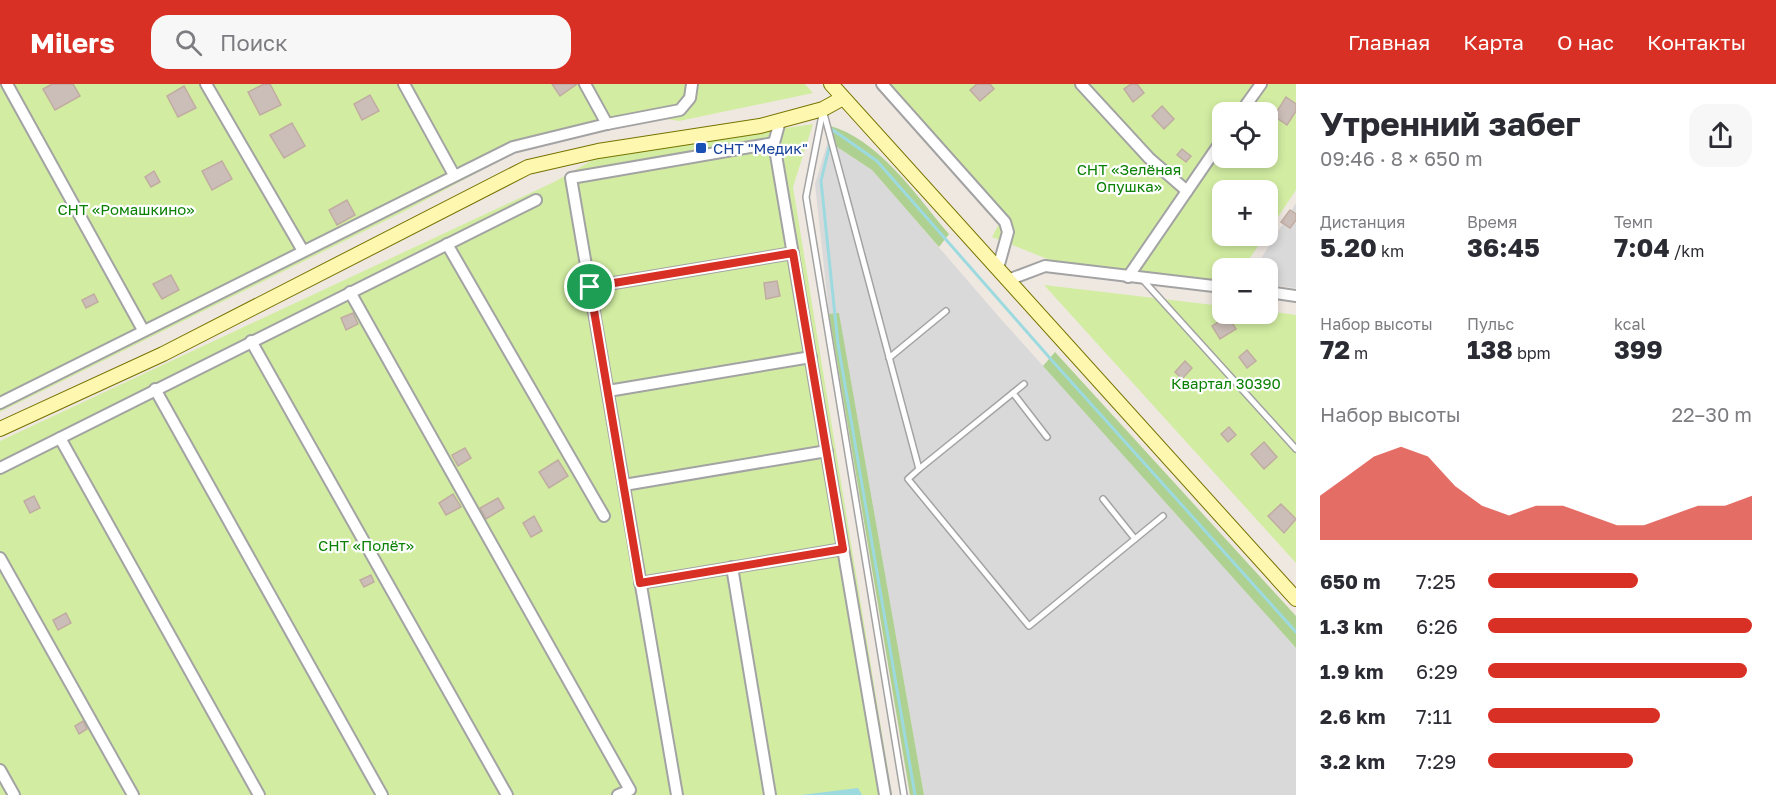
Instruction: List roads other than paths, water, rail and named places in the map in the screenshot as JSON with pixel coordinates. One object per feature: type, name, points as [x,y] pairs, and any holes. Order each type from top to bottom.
[{"type":"street","points":[[7,84],[143,330]]},
{"type":"street","points":[[206,84],[303,251]]},
{"type":"street","points":[[404,84],[454,174]]},
{"type":"street","points":[[585,84],[607,124]]},
{"type":"street","points":[[0,403],[454,174],[513,147],[607,124],[680,110],[686,105],[692,84]]},
{"type":"street","points":[[831,84],[1296,599]]},
{"type":"street","points":[[882,84],[1005,222],[1008,232],[998,268]]},
{"type":"street","points":[[1081,84],[1149,158],[1187,191]]},
{"type":"street","points":[[1248,102],[1261,84]]},
{"type":"street","points":[[0,429],[163,354],[528,167],[598,151],[780,121],[823,108],[843,98]]},
{"type":"street","points":[[780,121],[774,143],[885,795]]},
{"type":"street","points":[[676,795],[572,178],[774,143]]},
{"type":"street","points":[[1128,277],[1212,155]]},
{"type":"street","points":[[0,468],[536,200]]},
{"type":"street","points":[[447,244],[604,516]]},
{"type":"street","points":[[590,287],[793,253]]},
{"type":"street","points":[[1008,279],[1045,266],[1212,286]]},
{"type":"street","points":[[350,291],[630,790],[618,795]]},
{"type":"street","points":[[1278,293],[1295,296]]},
{"type":"street","points":[[251,341],[507,795]]},
{"type":"street","points":[[608,391],[811,357]]},
{"type":"street","points":[[155,389],[382,795]]},
{"type":"street","points":[[60,438],[259,795]]},
{"type":"street","points":[[624,485],[827,451]]},
{"type":"street","points":[[640,583],[843,549]]},
{"type":"street","points":[[0,558],[133,795]]},
{"type":"street","points":[[732,567],[770,795]]},
{"type":"street","points":[[0,770],[14,795]]},
{"type":"lane","points":[[823,108],[919,469]]},
{"type":"lane","points":[[823,108],[806,197],[904,795]]},
{"type":"lane","points":[[1142,278],[1296,449]]},
{"type":"lane","points":[[889,358],[946,311]]},
{"type":"lane","points":[[1024,384],[908,479],[1029,626],[1163,516]]},
{"type":"lane","points":[[1013,393],[1047,436]]},
{"type":"lane","points":[[1103,499],[1135,539]]},
{"type":"water","points":[[858,788],[862,795],[801,795]]},
{"type":"waterway","points":[[831,137],[833,130],[877,161],[1056,365],[1296,632]]},
{"type":"waterway","points":[[830,144],[821,181],[838,344],[915,795]]},
{"type":"place","name":"СНТ \"Медик\"","points":[[701,148]]},
{"type":"park label","name":"СНТ «Зелёная Опушка»","points":[[1129,178]]},
{"type":"park label","name":"СНТ «Ромашкино»","points":[[126,209]]},
{"type":"park label","name":"Квартал 30390","points":[[1226,383]]},
{"type":"park label","name":"СНТ «Полёт»","points":[[366,545]]}]
